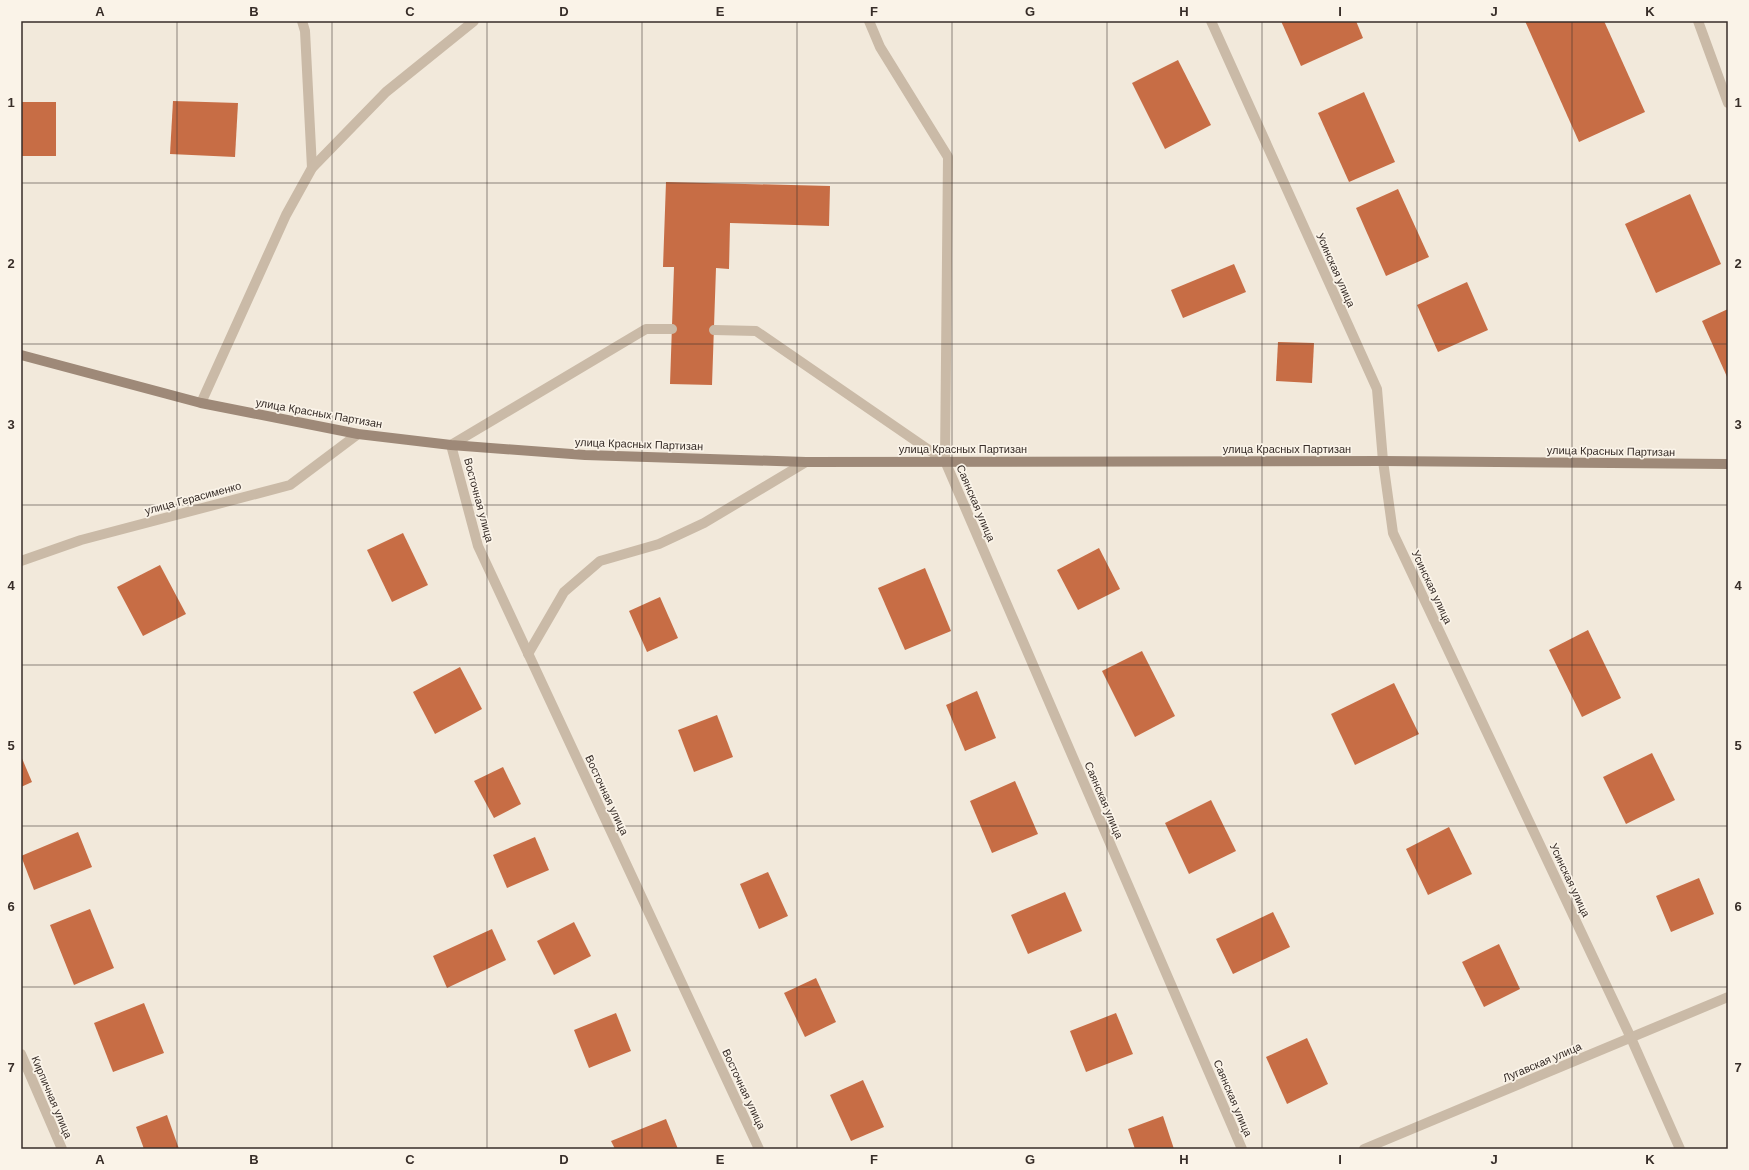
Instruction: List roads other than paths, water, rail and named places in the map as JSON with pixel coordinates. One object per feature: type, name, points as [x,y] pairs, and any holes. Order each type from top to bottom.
[{"type":"main road","name":"улица Красных Партизан","points":[[21,356],[201,404],[358,434],[451,445],[585,455],[806,462],[1382,460],[1728,464]]},
{"type":"street","points":[[302,21],[305,31],[312,168]]},
{"type":"street","points":[[201,404],[286,215],[312,168],[386,92],[474,21]]},
{"type":"street","points":[[869,21],[880,46],[948,158],[945,461]]},
{"type":"street","name":"Усинская улица","points":[[1210,21],[1377,389],[1382,460],[1393,533],[1631,1038],[1680,1149]]},
{"type":"street","points":[[1698,21],[1728,103]]},
{"type":"street","points":[[451,445],[646,329],[672,329]]},
{"type":"street","points":[[714,330],[756,331],[945,461]]},
{"type":"street","name":"улица Герасименко","points":[[21,561],[81,540],[290,485],[358,434]]},
{"type":"street","name":"Восточная улица","points":[[451,445],[478,546],[759,1149]]},
{"type":"street","name":"Саянская улица","points":[[945,461],[1242,1149]]},
{"type":"street","points":[[528,654],[564,592],[600,561],[659,544],[704,523],[806,462]]},
{"type":"street","name":"Лугавская улица","points":[[1364,1149],[1728,997]]},
{"type":"street","name":"Кирпичная улица","points":[[21,1054],[62,1149]]}]
